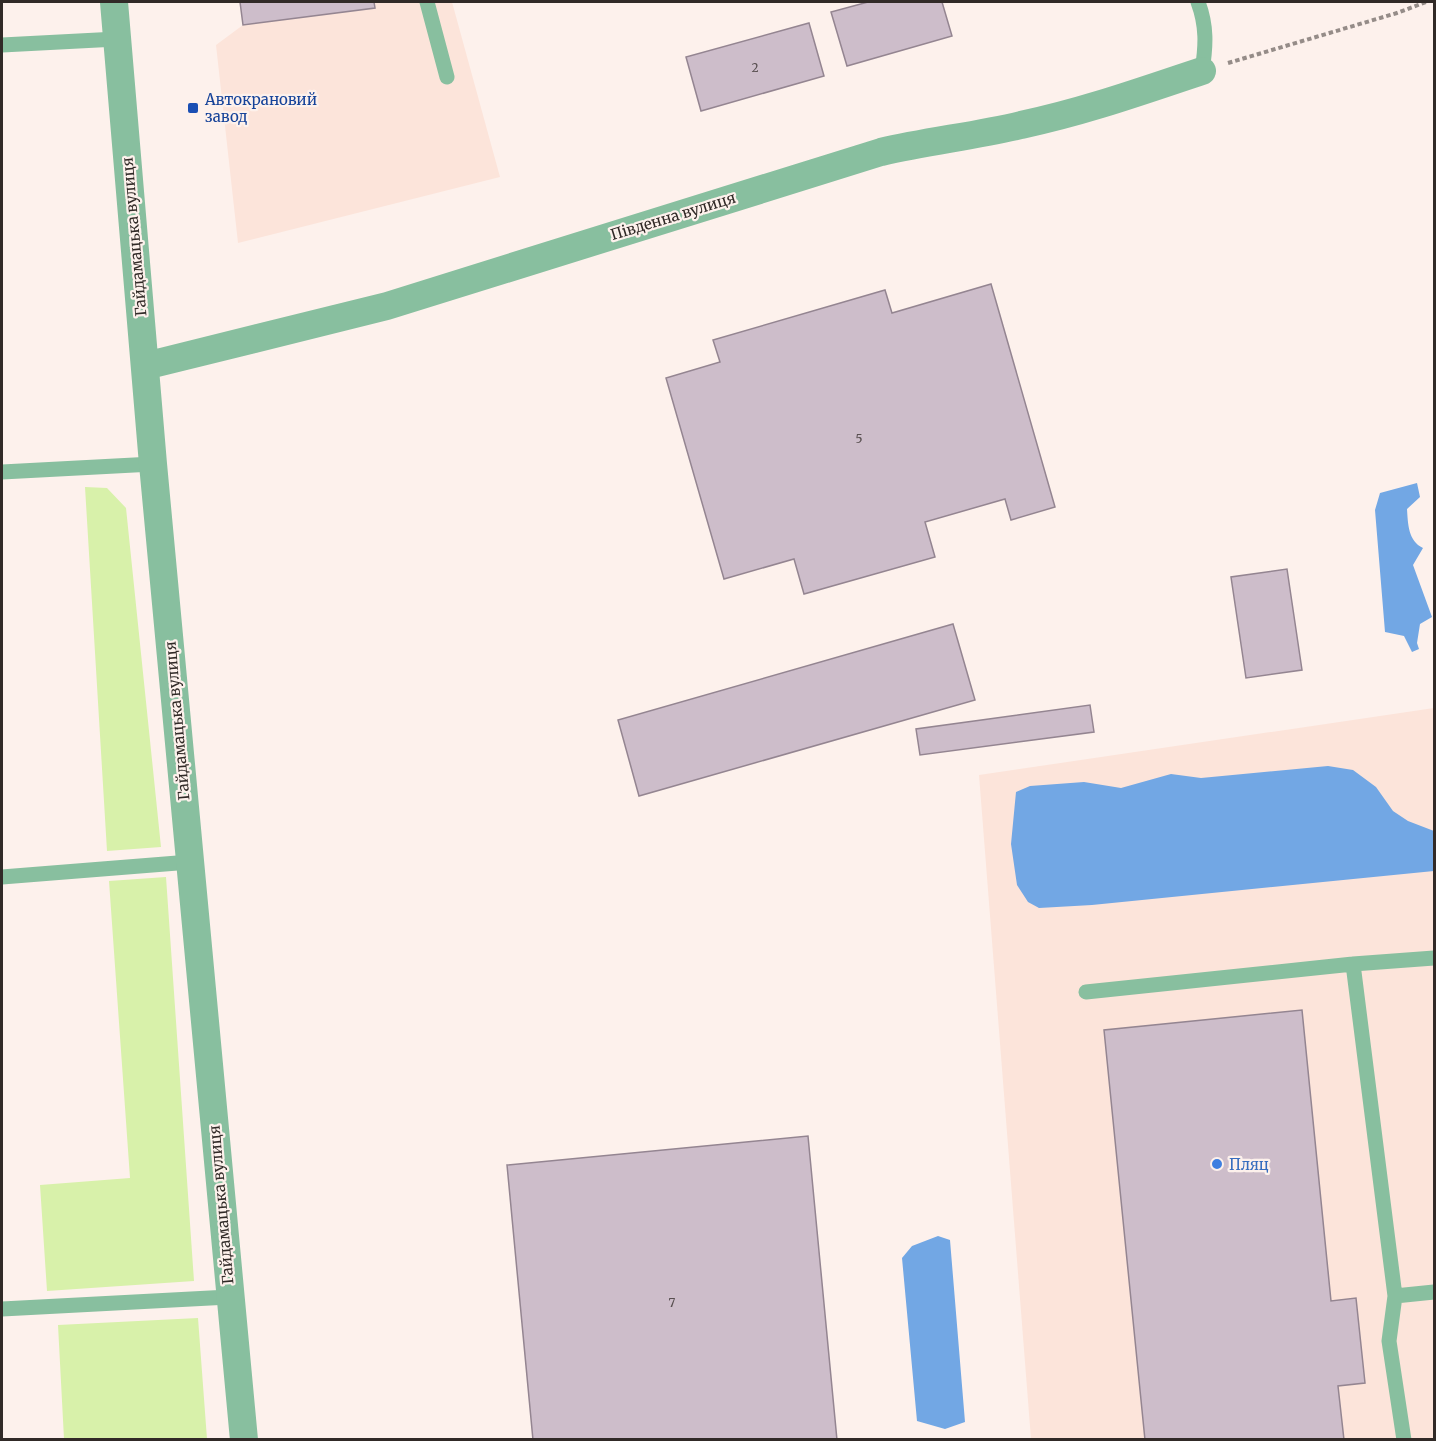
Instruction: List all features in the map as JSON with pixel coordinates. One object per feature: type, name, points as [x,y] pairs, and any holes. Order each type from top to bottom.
[{"type":"street","name":"Гайдамацька вулиця","points":[[114,2],[153,464],[244,1440]]},
{"type":"street","name":"Південна вулиця","points":[[145,366],[378,309],[881,152],[928,141],[1021,126],[1112,101],[1202,71]]},
{"type":"lane","points":[[427,2],[447,77]]},
{"type":"lane","points":[[1198,2],[1204,18],[1206,47],[1202,71]]},
{"type":"lane","points":[[2,45],[117,39]]},
{"type":"lane","points":[[2,472],[153,464]]},
{"type":"lane","points":[[2,877],[189,862]]},
{"type":"lane","points":[[1086,992],[1353,964],[1434,958]]},
{"type":"lane","points":[[1353,964],[1395,1296],[1389,1341],[1404,1440]]},
{"type":"lane","points":[[1395,1296],[1434,1292]]},
{"type":"lane","points":[[2,1309],[229,1297]]},
{"type":"path","points":[[1202,71],[1397,13],[1426,2]]},
{"type":"shaded area","points":[[240,2],[452,2],[500,177],[238,243],[216,45],[243,25]]},
{"type":"shaded area","points":[[1434,708],[1434,1439],[1031,1439],[979,775]]},
{"type":"green space","points":[[85,487],[107,488],[126,508],[161,847],[107,851]]},
{"type":"green space","points":[[166,877],[194,1281],[47,1291],[40,1185],[130,1178],[109,881]]},
{"type":"green space","points":[[198,1318],[207,1439],[64,1439],[58,1325]]},
{"type":"water","points":[[1417,483],[1420,497],[1407,509],[1408,520],[1414,541],[1423,548],[1413,565],[1432,617],[1420,624],[1417,643],[1419,649],[1412,652],[1404,636],[1385,632],[1375,510],[1380,493]]},
{"type":"water","points":[[1328,766],[1353,770],[1376,787],[1393,811],[1408,821],[1434,831],[1434,871],[1092,905],[1039,908],[1028,902],[1017,885],[1011,844],[1016,792],[1030,786],[1084,782],[1121,788],[1171,774],[1201,778]]},
{"type":"water","points":[[938,1236],[950,1240],[965,1422],[945,1429],[917,1421],[902,1258],[912,1246]]},
{"type":"building","points":[[240,2],[374,2],[375,8],[243,25]]},
{"type":"building","points":[[868,2],[942,2],[952,36],[847,66],[831,12]]},
{"type":"building","points":[[809,23],[824,76],[701,111],[686,57]]},
{"type":"building","points":[[991,284],[1055,507],[1011,520],[1005,499],[925,522],[935,557],[804,594],[794,559],[724,579],[666,378],[720,362],[713,340],[885,290],[892,313]]},
{"type":"building","points":[[1287,569],[1302,670],[1246,678],[1231,577]]},
{"type":"building","points":[[953,624],[975,700],[639,796],[618,720]]},
{"type":"building","points":[[1090,705],[1094,732],[920,755],[916,729]]},
{"type":"building","name":"Пляц","points":[[1302,1010],[1331,1301],[1356,1298],[1365,1383],[1338,1386],[1344,1440],[1145,1440],[1104,1030]]},
{"type":"building","points":[[808,1136],[837,1440],[533,1440],[507,1165]]},
{"type":"place","name":"Автокрановий завод","points":[[193,108]]},
{"type":"place","name":"Пляц","points":[[1217,1164]]}]
